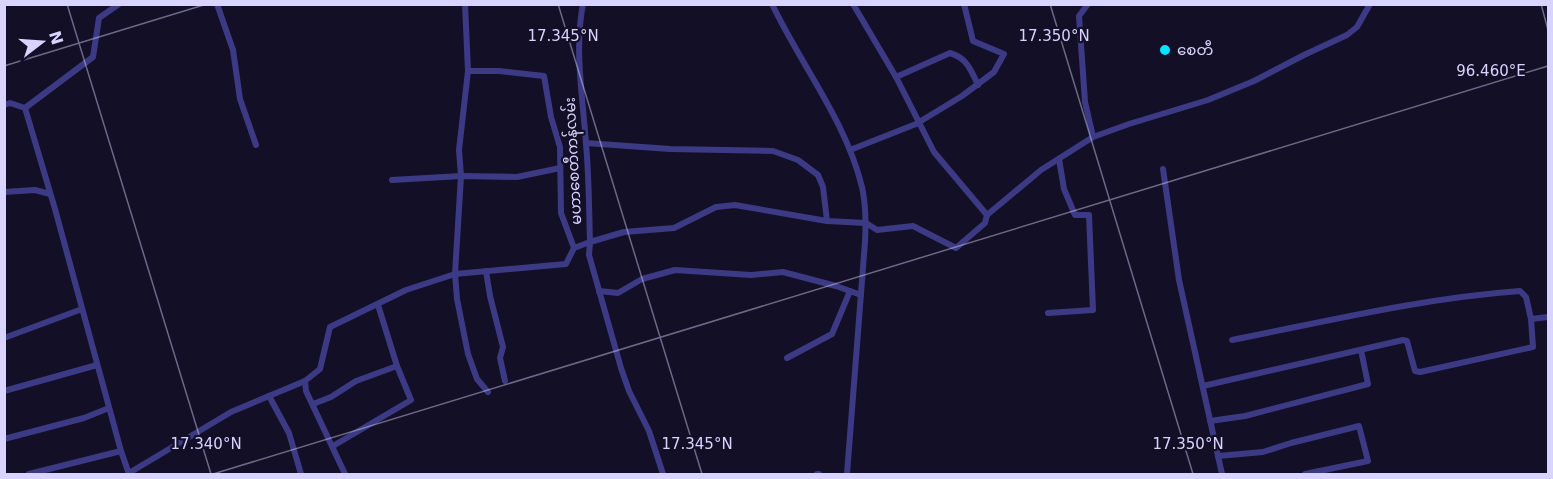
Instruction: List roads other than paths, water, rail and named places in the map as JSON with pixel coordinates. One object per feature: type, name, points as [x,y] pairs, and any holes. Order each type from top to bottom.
[{"type":"street","points":[[25,108],[93,57],[99,18],[118,4]]},
{"type":"street","points":[[217,4],[233,50],[240,99],[256,145]]},
{"type":"street","points":[[465,4],[468,70],[459,150],[461,176],[455,274],[457,299],[468,354],[477,380],[488,392]]},
{"type":"street","name":"မဟာစေတီကန်လမ်း","points":[[129,474],[231,412],[305,381],[320,369],[330,327],[406,290],[455,274],[566,264],[574,248],[590,242],[586,143],[581,100],[580,18],[583,4]]},
{"type":"street","points":[[772,4],[850,150],[862,188],[866,223],[847,474]]},
{"type":"street","points":[[853,4],[897,77],[934,153],[987,215]]},
{"type":"street","points":[[850,150],[918,121],[963,96],[994,72],[1004,54],[973,41],[964,4]]},
{"type":"street","points":[[1088,4],[1079,16],[1085,102],[1093,137]]},
{"type":"street","points":[[663,474],[649,431],[629,391],[588,255],[590,242],[624,232],[674,228],[716,207],[735,205],[827,221],[866,223],[877,230],[913,226],[956,248],[984,223],[987,215],[1041,170],[1093,137],[1208,100],[1254,81],[1347,35],[1357,27],[1370,4]]},
{"type":"street","points":[[897,77],[950,53],[961,56],[978,85]]},
{"type":"street","points":[[468,70],[544,76],[551,117],[560,147],[561,213],[574,248]]},
{"type":"street","points":[[4,105],[10,103],[25,108]]},
{"type":"street","points":[[25,108],[129,474]]},
{"type":"street","points":[[586,143],[670,149],[773,151],[798,160],[818,175],[823,187],[827,221]]},
{"type":"street","points":[[1048,313],[1093,310],[1089,215],[1075,215],[1064,189],[1059,159]]},
{"type":"street","points":[[392,180],[461,176],[517,177],[560,168]]},
{"type":"street","points":[[1163,169],[1179,280],[1222,474]]},
{"type":"street","points":[[4,192],[35,190],[50,194]]},
{"type":"street","points":[[599,291],[618,293],[642,279],[675,270],[750,275],[783,272],[861,295]]},
{"type":"street","points":[[486,271],[503,347],[500,358],[505,381]]},
{"type":"street","points":[[787,358],[832,334],[850,291]]},
{"type":"street","points":[[1203,386],[1406,340],[1414,369],[1420,372],[1533,347],[1531,319],[1526,297],[1520,291],[1416,303],[1232,340]]},
{"type":"street","points":[[333,446],[411,400],[397,366],[378,305]]},
{"type":"street","points":[[4,338],[82,309]]},
{"type":"street","points":[[1531,319],[1548,317]]},
{"type":"street","points":[[1210,421],[1245,416],[1368,384],[1361,350]]},
{"type":"street","points":[[4,391],[97,365]]},
{"type":"street","points":[[313,404],[331,397],[356,381],[397,366]]},
{"type":"street","points":[[305,381],[306,391],[345,474]]},
{"type":"street","points":[[269,396],[289,433],[301,474]]},
{"type":"street","points":[[4,439],[84,418],[109,408]]},
{"type":"street","points":[[1218,456],[1263,452],[1291,442],[1359,426],[1368,461],[1305,474]]},
{"type":"street","points":[[29,474],[121,451]]},
{"type":"place","name":"စေတီ","points":[[1165,50]]}]
